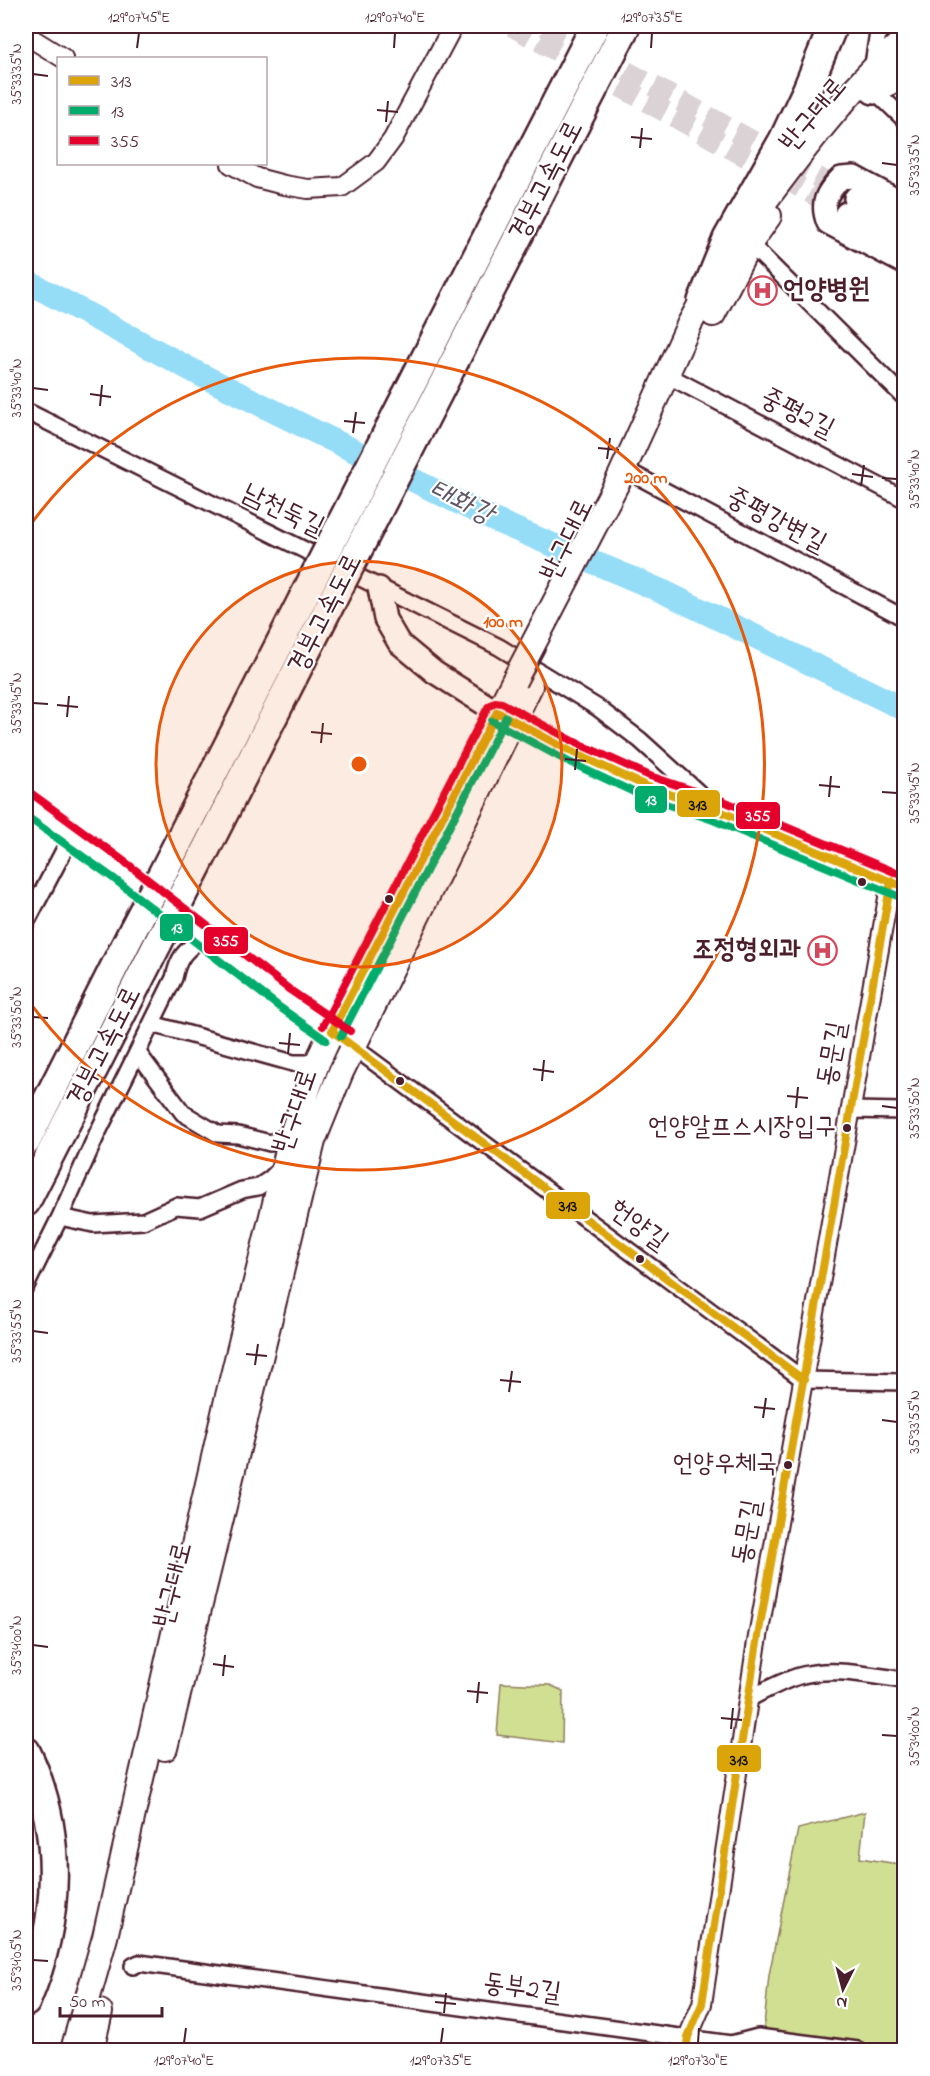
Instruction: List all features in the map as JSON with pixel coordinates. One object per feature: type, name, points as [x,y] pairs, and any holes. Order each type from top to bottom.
[{"type":"highway","name":"경부고속도로","points":[[26,1142],[595,26]]},
{"type":"highway","name":"경부고속도로","points":[[26,1202],[626,26]]},
{"type":"highway","points":[[702,301],[726,239],[783,140],[807,90],[833,26]]},
{"type":"highway","points":[[873,80],[904,72]]},
{"type":"highway","points":[[26,1130],[51,1090]]},
{"type":"highway","points":[[26,1751],[47,1810],[53,1862],[48,1929],[39,1966],[26,2002]]},
{"type":"highway","points":[[26,1798],[34,1839],[37,1877],[34,1919],[26,1957]]},
{"type":"main road","name":"반구대로","points":[[672,379],[702,301],[745,239],[782,199],[904,40]]},
{"type":"main road","name":"반구대로","points":[[873,80],[904,62]]},
{"type":"main road","points":[[904,204],[854,177],[841,178],[829,190],[823,210],[828,223],[904,262]]},
{"type":"main road","points":[[904,225],[850,205],[904,244]]},
{"type":"main road","name":"반구대로","points":[[91,2050],[313,1141],[325,1107],[505,717],[626,478],[672,379],[745,239]]},
{"type":"main road","points":[[379,588],[385,619],[399,643],[434,672],[505,717],[572,752],[646,786],[717,810],[898,884]]},
{"type":"main road","name":"반구대로","points":[[73,2050],[105,1937],[227,1400],[292,1134],[317,1063],[332,1031],[393,912],[505,717]]},
{"type":"main road","points":[[26,803],[118,870],[284,998],[332,1031]]},
{"type":"street","points":[[233,165],[256,178],[284,185],[308,189],[342,187],[376,162],[393,139],[453,26]]},
{"type":"street","name":"반구대로","points":[[873,80],[879,26]]},
{"type":"street","points":[[26,35],[61,57]]},
{"type":"street","points":[[873,80],[904,119]]},
{"type":"street","points":[[745,239],[904,397]]},
{"type":"street","name":"중평2길","points":[[672,379],[904,499]]},
{"type":"street","name":"남천둑길","points":[[26,411],[499,647],[598,708],[640,740],[717,810]]},
{"type":"street","name":"중평강변길","points":[[626,478],[904,618]]},
{"type":"street","points":[[26,923],[71,837]]},
{"type":"street","name":"동문길","points":[[687,2044],[702,2004],[779,1509],[804,1380],[850,1110],[898,884]]},
{"type":"street","points":[[26,1286],[97,1134],[174,978],[177,963],[182,954],[204,936]]},
{"type":"street","points":[[152,1023],[292,1063],[317,1063]]},
{"type":"street","name":"헌양길","points":[[332,1031],[804,1380]]},
{"type":"street","points":[[138,1053],[183,1113],[209,1130],[219,1134],[238,1135],[270,1143],[292,1134]]},
{"type":"street","points":[[850,1110],[904,1111]]},
{"type":"street","points":[[60,1217],[93,1224],[129,1223],[151,1219],[176,1206],[200,1208],[242,1190],[258,1187],[270,1179],[285,1163]]},
{"type":"street","points":[[804,1380],[904,1382]]},
{"type":"street","points":[[748,1699],[796,1676],[815,1672],[904,1680]]},
{"type":"street","name":"동부2길","points":[[133,1966],[139,1963],[243,1977],[687,2044],[731,2044],[758,2037],[858,2050]]},
{"type":"green space","points":[[501,1683],[550,1685],[563,1691],[562,1743],[497,1735]]},
{"type":"green space","points":[[865,1812],[860,1858],[904,1865],[904,2050],[752,2050],[762,2045],[769,1975],[798,1829]]},
{"type":"waterway","name":"태화강","points":[[26,281],[201,375],[494,520],[664,592],[904,709]]},
{"type":"tunnel","points":[[512,26],[846,213]]},
{"type":"tunnel","points":[[545,26],[855,198]]},
{"type":"transit line","name":"355","points":[[323,1026],[488,707],[495,702],[502,703],[577,743],[650,776],[721,800],[904,876]]},
{"type":"transit line","name":"313","points":[[497,712],[572,752],[646,786],[717,810],[904,887]]},
{"type":"transit line","name":"313","points":[[332,1031],[497,712]]},
{"type":"transit line","name":"13","points":[[341,1036],[506,717]]},
{"type":"transit line","name":"13","points":[[492,721],[567,761],[642,796],[713,820],[900,897]]},
{"type":"transit line","name":"355","points":[[32,794],[125,862],[290,990],[350,1031]]},
{"type":"transit line","name":"13","points":[[26,816],[113,878],[278,1006],[326,1040]]},
{"type":"transit line","name":"313","points":[[686,2050],[688,2037],[702,2004],[756,1648],[891,881]]},
{"type":"transit line","name":"313","points":[[332,1031],[804,1380]]},
{"type":"place","name":"언양병원","points":[[762,290]]},
{"type":"place","name":"조정형외과","points":[[822,950]]},
{"type":"place","name":"언양알프스시장입구","points":[[847,1128]]},
{"type":"place","name":"언양우체국","points":[[788,1465]]}]
